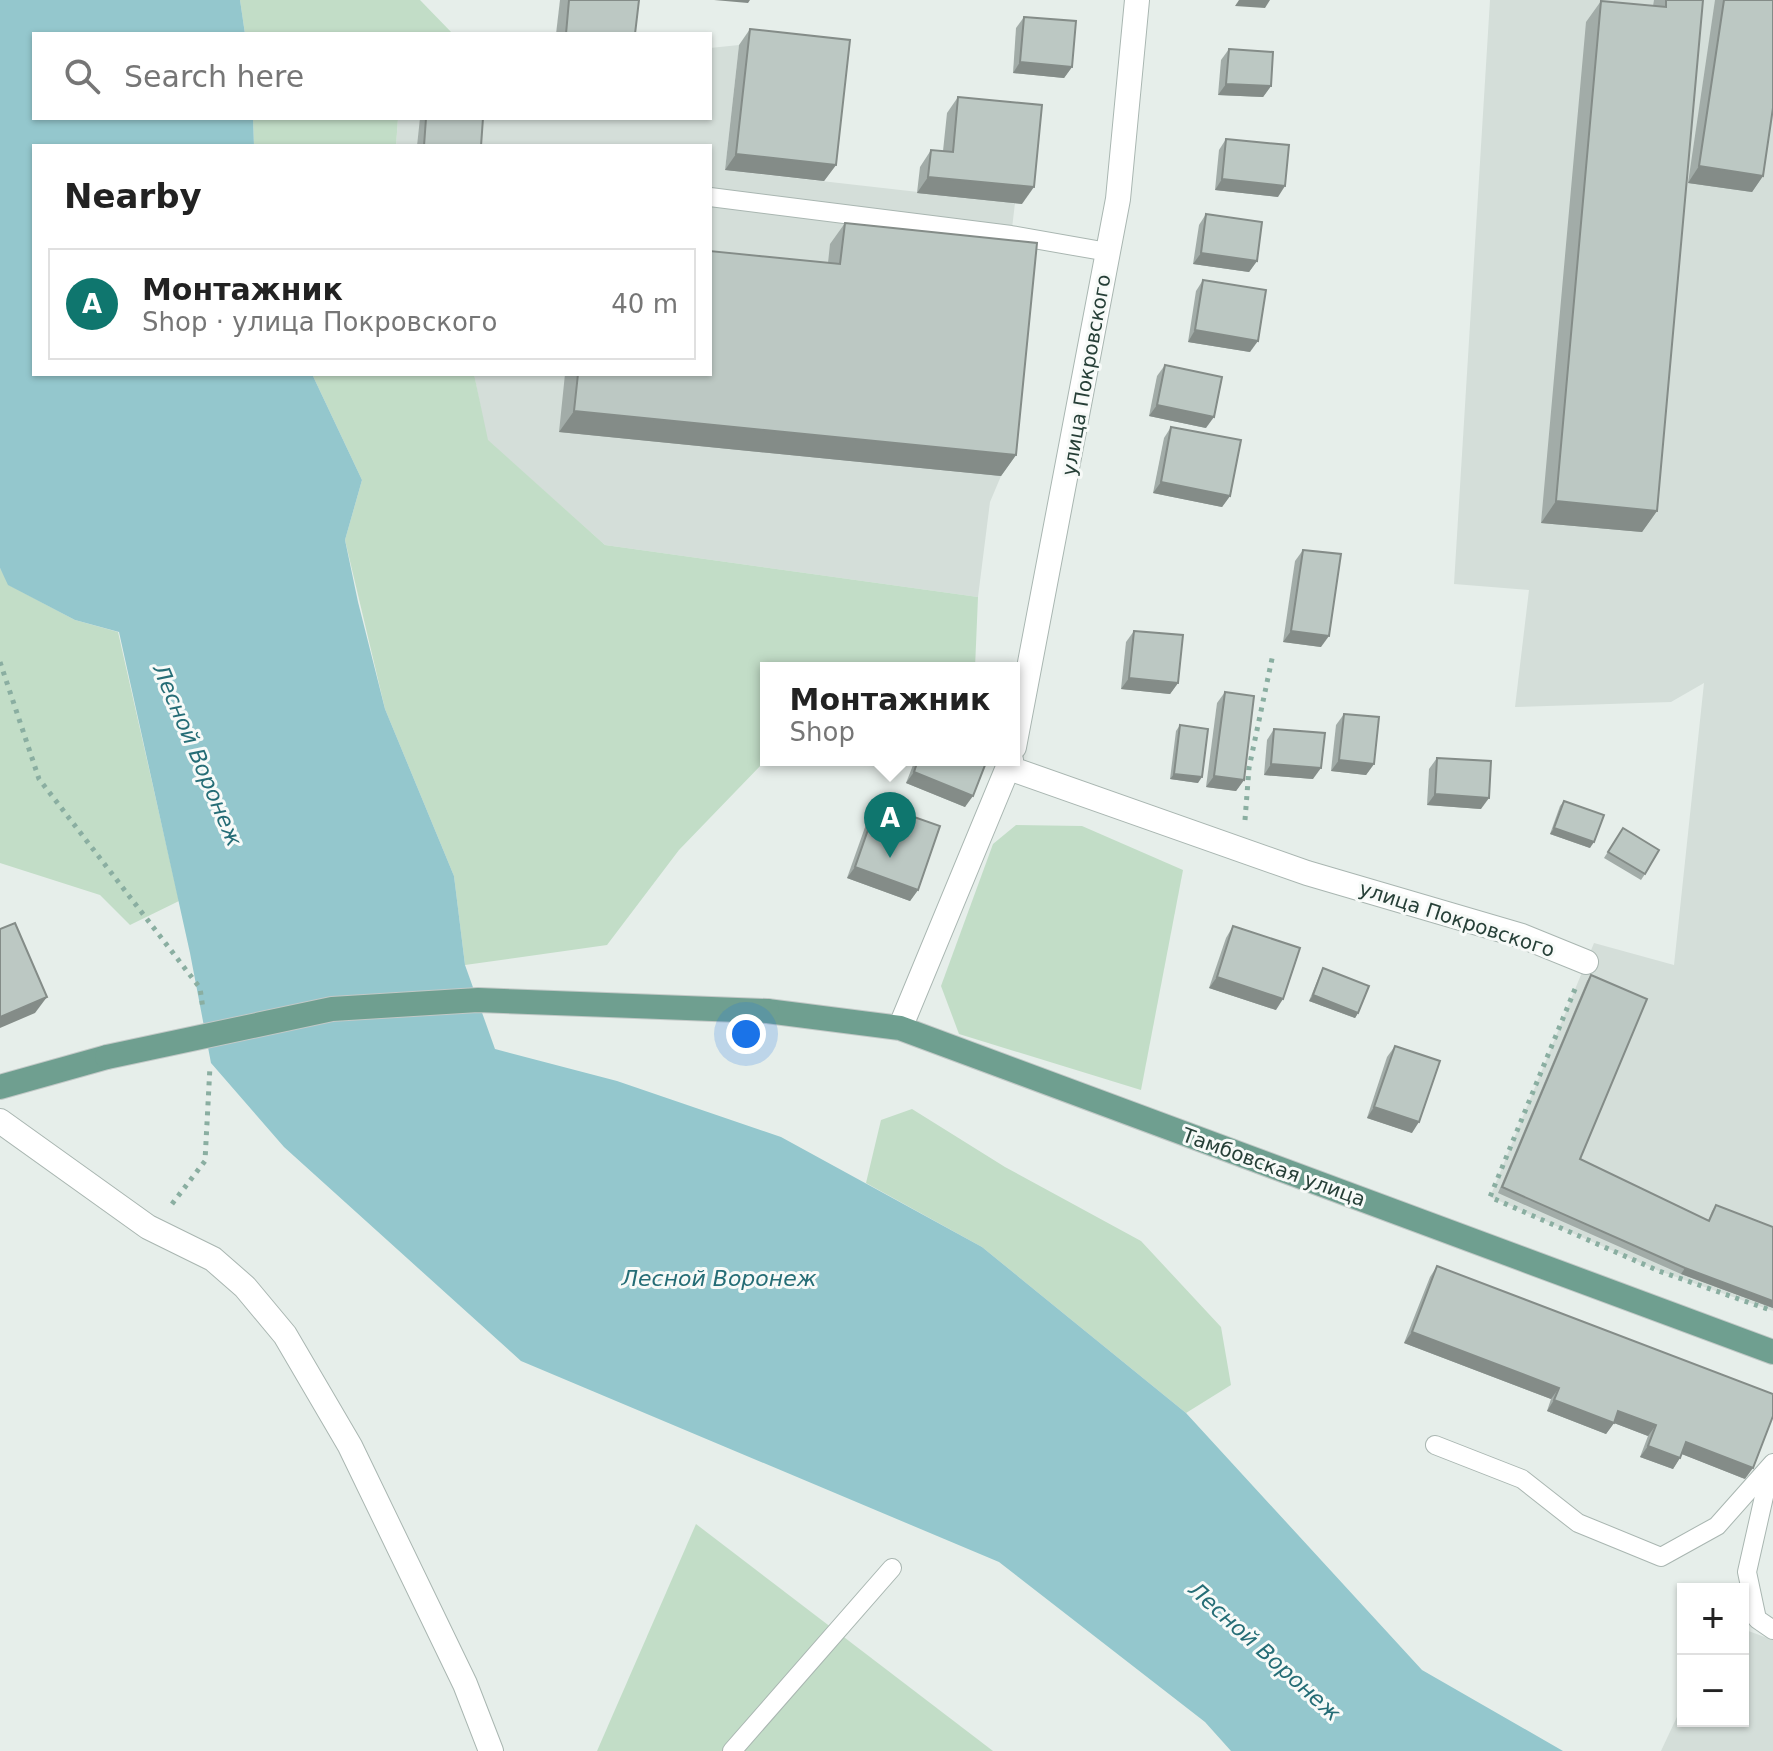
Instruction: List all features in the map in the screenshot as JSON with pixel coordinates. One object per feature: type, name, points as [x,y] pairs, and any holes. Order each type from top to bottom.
[{"type":"main road","name":"Тамбовская улица","points":[[0,1087],[107,1057],[332,1009],[478,1000],[767,1011],[900,1028],[1773,1352]]},
{"type":"street","name":"улица Покровского","points":[[1020,711],[1118,199],[1137,0]]},
{"type":"street","name":"улица Покровского","points":[[1020,762],[1307,873],[1522,936],[1586,962]]},
{"type":"street","name":"улица Покровского","points":[[900,1028],[1008,766]]},
{"type":"street","points":[[0,1121],[148,1227],[213,1259],[245,1287],[285,1335],[350,1446],[465,1684],[491,1751]]},
{"type":"lane","points":[[712,197],[1011,235],[1108,252]]},
{"type":"lane","points":[[1435,1445],[1522,1479],[1578,1523],[1661,1557],[1717,1526],[1772,1465]]},
{"type":"lane","points":[[1772,1465],[1747,1572],[1757,1619],[1773,1630]]},
{"type":"lane","points":[[732,1751],[892,1568]]},
{"type":"path","points":[[1242,849],[1249,768],[1273,654]]},
{"type":"path","points":[[0,662],[39,779],[200,988],[204,1018]]},
{"type":"path","points":[[1586,962],[1490,1197],[1659,1271],[1773,1311]]},
{"type":"path","points":[[148,1227],[179,1197],[205,1161],[211,1063]]},
{"type":"shaded area","points":[[1490,0],[1773,0],[1773,1311],[1659,1271],[1490,1197],[1594,943],[1674,965],[1704,683],[1671,702],[1515,707],[1529,590],[1454,584]]},
{"type":"shaded area","points":[[739,45],[725,170],[1015,203],[1008,262],[1001,476],[990,502],[978,597],[605,545],[487,440],[474,376],[712,376],[712,144],[396,144],[398,120],[712,120],[712,48]]},
{"type":"shaded area","points":[[1749,1631],[1773,1640],[1773,1751],[1661,1751],[1677,1717],[1677,1727],[1749,1727]]},
{"type":"green space","points":[[240,0],[420,0],[451,32],[245,32]]},
{"type":"green space","points":[[253,120],[398,120],[396,144],[254,144]]},
{"type":"green space","points":[[313,376],[474,376],[488,440],[605,545],[978,597],[975,662],[760,662],[760,766],[679,850],[607,945],[465,965],[454,876],[385,709],[345,540],[362,480]]},
{"type":"green space","points":[[0,568],[9,585],[75,620],[118,632],[179,901],[130,925],[100,895],[0,863]]},
{"type":"green space","points":[[1016,825],[1082,826],[1183,870],[1141,1090],[959,1034],[941,986],[993,844]]},
{"type":"green space","points":[[912,1109],[1005,1167],[1141,1241],[1221,1327],[1231,1385],[1186,1413],[982,1247],[866,1183],[881,1120]]},
{"type":"green space","points":[[696,1524],[993,1751],[597,1751]]},
{"type":"water","name":"Лесной Воронеж","points":[[0,0],[240,0],[245,32],[32,32],[32,120],[253,120],[254,144],[32,144],[32,376],[313,376],[362,480],[345,540],[358,602],[385,709],[454,876],[465,965],[495,1049],[617,1081],[781,1137],[982,1247],[1186,1413],[1422,1670],[1563,1751],[1231,1751],[1205,1722],[999,1562],[521,1361],[284,1147],[211,1063],[190,953],[119,632],[75,620],[8,585],[0,568]]},
{"type":"building","points":[[569,0],[639,0],[635,32],[566,32]]},
{"type":"building","points":[[1666,0],[1703,0],[1657,511],[1556,501],[1601,1],[1666,7]]},
{"type":"building","points":[[1724,0],[1773,0],[1773,108],[1763,176],[1699,166]]},
{"type":"building","points":[[1024,17],[1076,21],[1072,67],[1020,62]]},
{"type":"building","points":[[750,29],[850,40],[836,165],[736,154]]},
{"type":"building","points":[[1229,49],[1273,52],[1271,86],[1226,84]]},
{"type":"building","points":[[958,97],[1042,105],[1034,187],[928,177],[931,150],[953,152]]},
{"type":"building","points":[[426,120],[483,120],[481,144],[424,144]]},
{"type":"building","points":[[1226,139],[1289,145],[1285,186],[1222,179]]},
{"type":"building","points":[[1206,214],[1262,222],[1257,261],[1201,253]]},
{"type":"building","points":[[845,223],[1037,243],[1016,455],[574,411],[578,376],[712,376],[712,251],[840,264]]},
{"type":"building","points":[[1203,280],[1266,290],[1258,341],[1195,330]]},
{"type":"building","points":[[1165,365],[1222,377],[1214,417],[1157,405]]},
{"type":"building","points":[[1171,427],[1241,440],[1230,496],[1161,482]]},
{"type":"building","points":[[1303,550],[1341,554],[1329,636],[1291,631]]},
{"type":"building","points":[[1134,631],[1183,635],[1178,683],[1129,678]]},
{"type":"building","points":[[1225,692],[1254,696],[1244,780],[1214,776]]},
{"type":"building","points":[[1344,714],[1379,717],[1374,764],[1339,760]]},
{"type":"building","points":[[1180,725],[1208,729],[1202,777],[1174,774]]},
{"type":"building","points":[[1274,729],[1325,733],[1321,768],[1271,764]]},
{"type":"building","points":[[1437,758],[1491,761],[1489,798],[1435,794]]},
{"type":"building","points":[[916,766],[985,766],[973,796],[914,772]]},
{"type":"building","points":[[1564,801],[1604,815],[1594,842],[1554,828]]},
{"type":"building","points":[[877,804],[940,826],[918,890],[855,867]]},
{"type":"building","points":[[1623,828],[1659,850],[1645,874],[1608,852]]},
{"type":"building","points":[[15,923],[47,997],[0,1017],[0,929]]},
{"type":"building","points":[[1233,926],[1300,948],[1283,999],[1217,977]]},
{"type":"building","points":[[1323,968],[1369,986],[1358,1013],[1313,995]]},
{"type":"building","points":[[1591,975],[1647,999],[1580,1159],[1709,1221],[1716,1205],[1773,1227],[1773,1301],[1685,1268],[1502,1187]]},
{"type":"building","points":[[1395,1046],[1440,1061],[1419,1122],[1374,1107]]},
{"type":"building","points":[[1437,1266],[1773,1394],[1773,1416],[1753,1468],[1686,1442],[1680,1458],[1648,1446],[1656,1425],[1618,1411],[1614,1423],[1554,1400],[1559,1388],[1412,1332]]},
{"type":"place","name":"Монтажник","points":[[890,858]]}]
